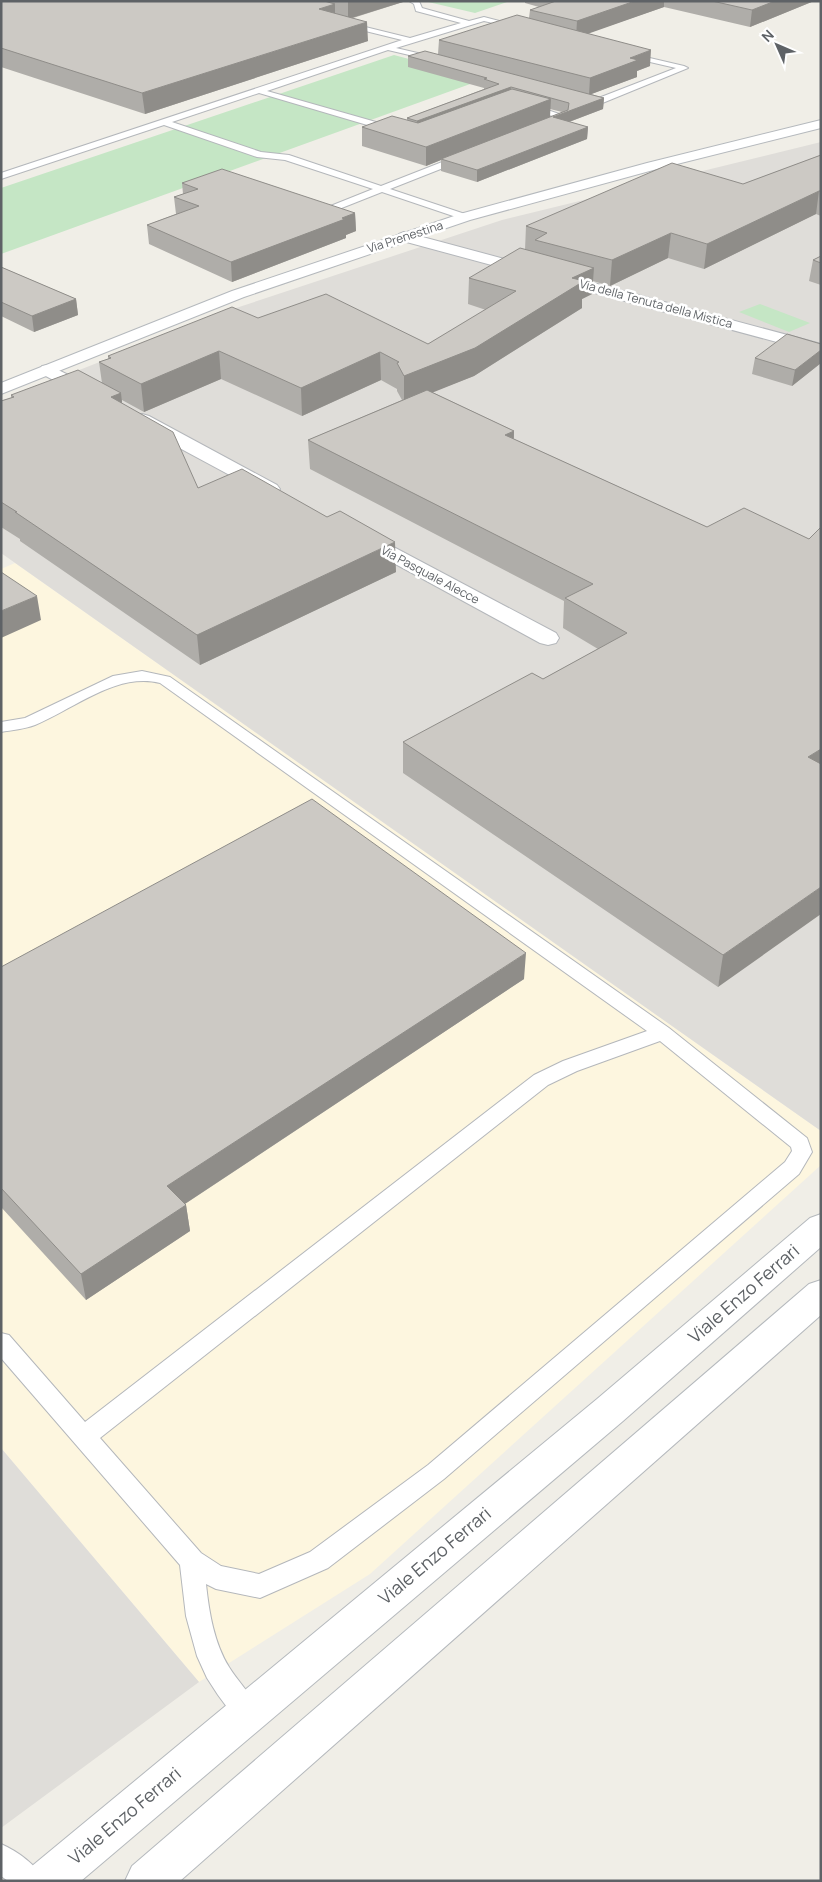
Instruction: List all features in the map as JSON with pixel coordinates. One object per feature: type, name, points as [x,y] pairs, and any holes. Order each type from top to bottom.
[{"type":"street","name":"Via Prenestina","points":[[1,389],[238,294],[465,217],[634,171],[821,124]]},
{"type":"street","name":"Via della Tenuta della Mistica","points":[[404,237],[821,349]]},
{"type":"street","points":[[48,370],[110,403]]},
{"type":"street","points":[[127,412],[285,497]]},
{"type":"street","name":"Via Pasquale Alecce","points":[[346,530],[548,638]]},
{"type":"street","name":"Viale Enzo Ferrari","points":[[47,1881],[602,1416],[821,1228]]},
{"type":"street","points":[[147,1881],[821,1294]]},
{"type":"lane","points":[[412,1],[418,3],[419,9],[470,23]]},
{"type":"lane","points":[[1,176],[410,40],[484,19],[532,30]]},
{"type":"lane","points":[[336,21],[410,40]]},
{"type":"lane","points":[[388,48],[446,63]]},
{"type":"lane","points":[[569,95],[598,102],[684,68],[617,51]]},
{"type":"lane","points":[[259,91],[408,134]]},
{"type":"lane","points":[[520,104],[564,117],[537,128]]},
{"type":"lane","points":[[164,122],[260,155],[286,157],[465,217]]},
{"type":"lane","points":[[331,209],[473,153]]},
{"type":"lane","points":[[1,727],[29,722],[118,679],[143,675],[165,680],[662,1033],[800,1144],[802,1152],[792,1168],[436,1472],[319,1560],[260,1586],[216,1578],[192,1560],[1,1342]]},
{"type":"lane","points":[[84,1437],[541,1080],[570,1066],[662,1033]]},
{"type":"lane","points":[[192,1560],[194,1599],[206,1646],[217,1670],[247,1713]]},
{"type":"lane","points":[[1,1858],[30,1881]]},
{"type":"shaded area","points":[[821,142],[821,1131],[1,553],[1,401],[236,308],[502,220]]},
{"type":"shaded area","points":[[15,563],[821,1131],[821,1165],[370,1574],[199,1682],[1,1448],[1,569]]},
{"type":"shaded area","points":[[1,1448],[199,1682],[1,1828]]},
{"type":"green space","points":[[424,1],[510,1],[475,13]]},
{"type":"green space","points":[[394,55],[484,79],[1,254],[1,188]]},
{"type":"green space","points":[[760,304],[810,323],[789,332],[739,312]]},
{"type":"building","points":[[1,1],[324,1],[335,4],[319,9],[367,22],[142,93],[1,48]]},
{"type":"building","points":[[556,1],[635,1],[577,21],[530,10]]},
{"type":"building","points":[[712,1],[775,1],[752,10]]},
{"type":"building","points":[[517,15],[651,50],[630,58],[638,60],[590,78],[439,40]]},
{"type":"building","points":[[425,51],[604,98],[553,117],[588,127],[477,170],[441,159],[568,110],[569,103],[511,87],[417,121],[407,118],[499,84],[484,79],[487,78],[408,56]]},
{"type":"building","points":[[512,89],[551,99],[426,147],[362,127],[392,116],[418,123]]},
{"type":"building","points":[[821,155],[821,191],[707,244],[671,233],[612,260],[535,240],[547,233],[526,226],[672,163],[743,184]]},
{"type":"building","points":[[222,169],[355,213],[342,218],[345,219],[231,262],[147,225],[199,206],[174,197],[198,189],[182,183]]},
{"type":"building","points":[[520,248],[594,268],[572,278],[584,281],[475,348],[404,376],[397,363],[399,362],[380,352],[301,388],[219,351],[141,384],[99,362],[111,358],[108,356],[232,307],[258,318],[326,294],[428,344],[516,291],[469,278]]},
{"type":"building","points":[[821,256],[821,263],[813,260]]},
{"type":"building","points":[[1,267],[76,299],[32,316],[1,302]]},
{"type":"building","points":[[787,334],[821,344],[821,350],[795,370],[755,358]]},
{"type":"building","points":[[78,370],[121,393],[111,397],[173,432],[198,488],[242,469],[327,517],[340,511],[395,542],[197,635],[1,502],[1,401],[14,397],[11,395]]},
{"type":"building","points":[[427,390],[514,431],[505,435],[707,527],[744,508],[809,539],[821,527],[821,749],[808,757],[821,764],[821,887],[723,955],[403,742],[532,673],[543,679],[627,633],[565,598],[593,584],[308,440]]},
{"type":"building","points":[[1,572],[37,596],[1,611]]},
{"type":"building","points":[[312,799],[526,953],[167,1186],[186,1205],[81,1274],[1,1188],[1,967]]}]
